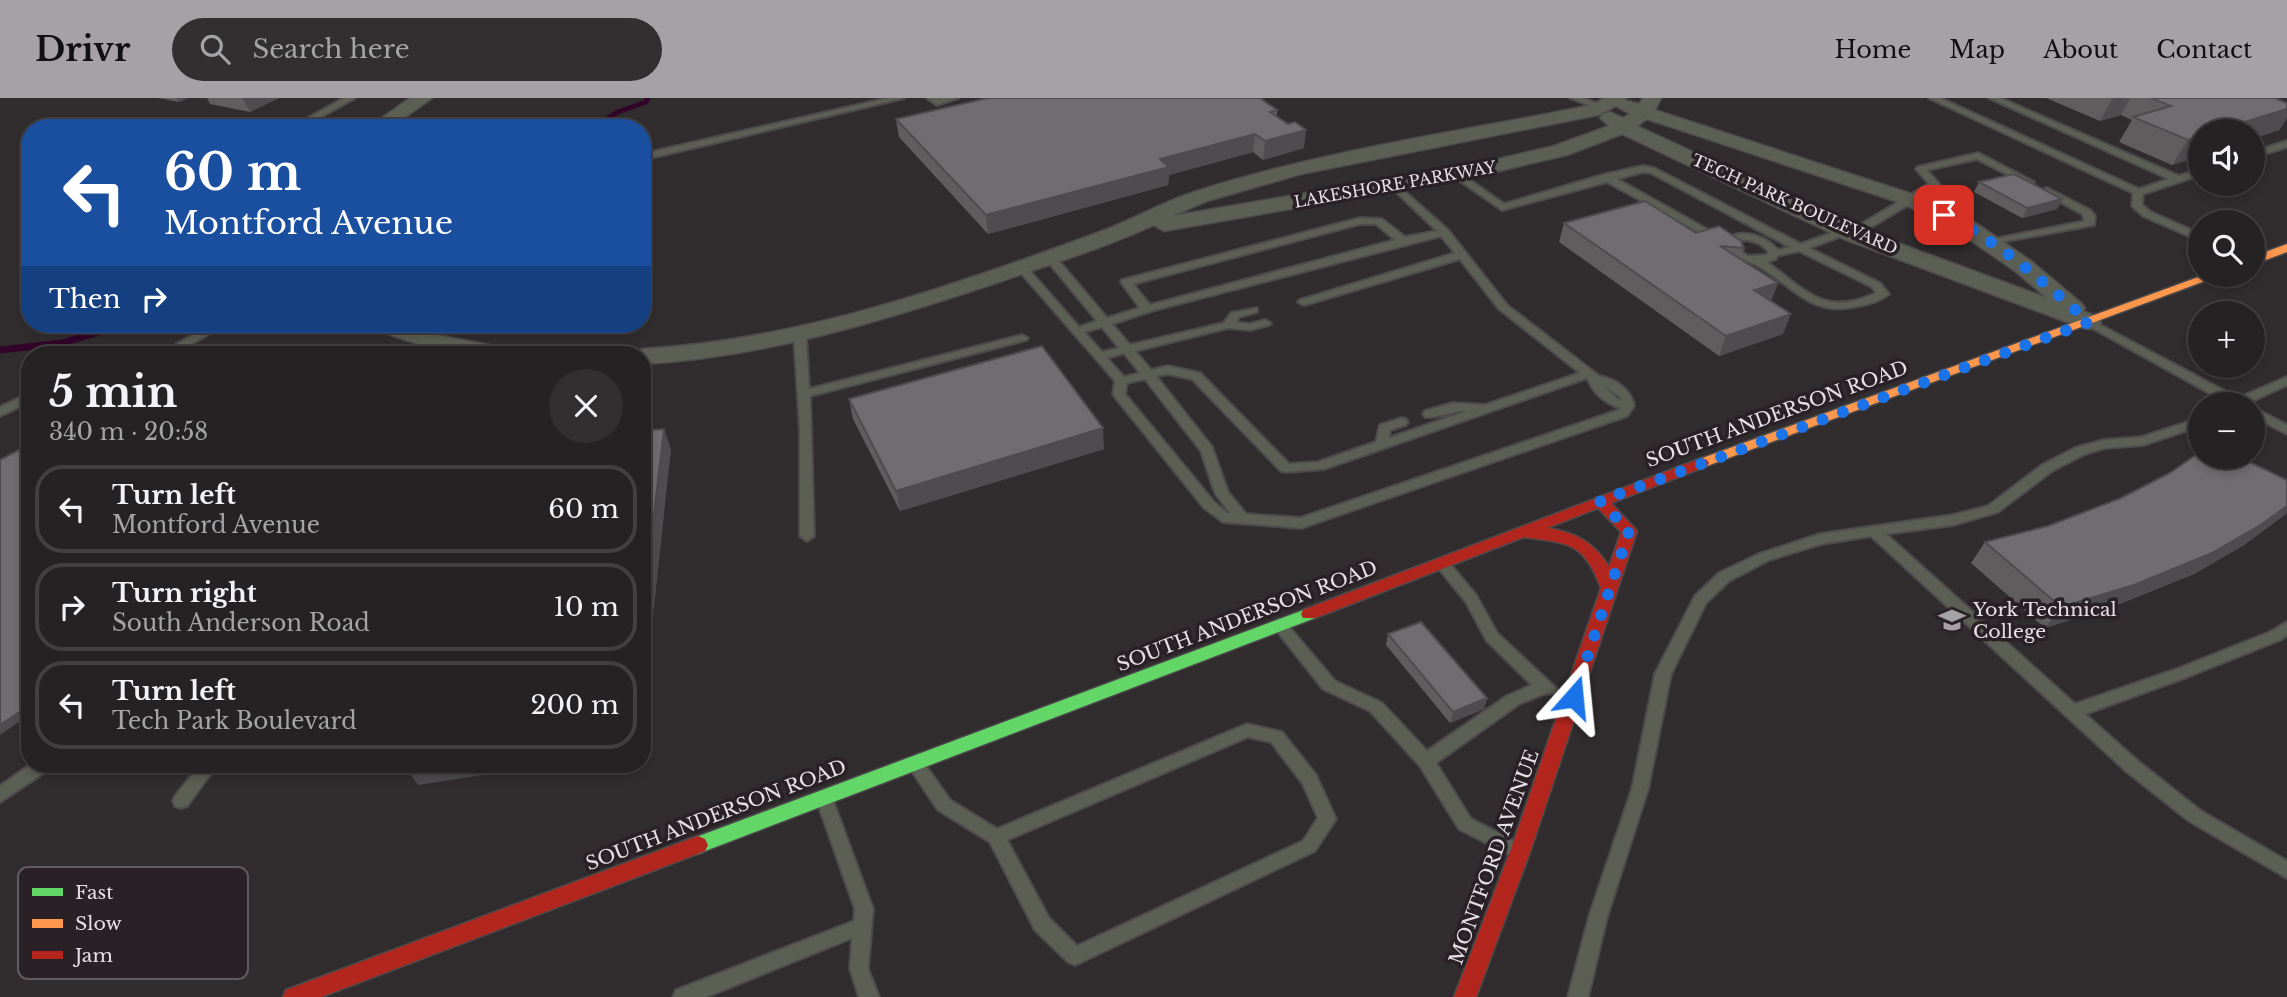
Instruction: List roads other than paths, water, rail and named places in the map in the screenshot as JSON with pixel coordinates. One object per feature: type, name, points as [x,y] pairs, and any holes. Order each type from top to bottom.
[{"type":"main road","points":[[2265,256],[2287,248]]},
{"type":"main road","name":"SOUTH ANDERSON ROAD","points":[[294,997],[1280,626],[1600,501],[2188,285]]},
{"type":"main road","name":"MONTFORD AVENUE","points":[[1465,997],[1520,852],[1629,531],[1600,501]]},
{"type":"main road","points":[[1523,532],[1561,535],[1583,544],[1602,563],[1609,587]]},
{"type":"street","points":[[391,119],[424,98]]},
{"type":"street","name":"TECH PARK BOULEVARD","points":[[1609,102],[1648,105],[1908,199],[1962,224],[2023,266],[2089,322]]},
{"type":"street","name":"TECH PARK BOULEVARD","points":[[1609,102],[1623,127],[1849,232],[2089,322]]},
{"type":"street","name":"LAKESHORE PARKWAY","points":[[651,357],[748,347],[800,336],[885,312],[1122,231],[1199,197],[1322,163],[1609,102]]},
{"type":"street","name":"LAKESHORE PARKWAY","points":[[1122,231],[1455,174],[1560,151],[1623,127],[1648,105]]},
{"type":"street","points":[[407,333],[453,346]]},
{"type":"lane","points":[[311,119],[351,98]]},
{"type":"lane","points":[[651,155],[900,98]]},
{"type":"lane","points":[[931,98],[937,102],[954,98]]},
{"type":"lane","points":[[1574,98],[1609,102]]},
{"type":"lane","points":[[1933,98],[2138,192],[2188,176]]},
{"type":"lane","points":[[1993,98],[2178,179]]},
{"type":"lane","points":[[2265,151],[2287,144]]},
{"type":"lane","points":[[1758,261],[1795,246],[1849,232],[1936,184],[1922,169],[1978,156],[2086,212],[2091,220],[1989,243]]},
{"type":"lane","points":[[1455,174],[1502,207],[1606,177],[1643,169],[1654,171],[1795,246],[1876,285],[1883,294],[1871,301],[1821,305],[1758,261],[1732,253],[1727,243],[1606,177]]},
{"type":"lane","points":[[1121,381],[1119,394],[1209,505],[1223,517],[1243,520],[1301,523],[1623,413],[1628,406],[1614,402],[1595,386],[1592,377],[1503,307],[1444,232],[1394,185]]},
{"type":"lane","points":[[2138,192],[2137,206],[2147,214],[2188,233]]},
{"type":"lane","points":[[1147,309],[1126,282],[1360,220],[1378,221],[1403,242]]},
{"type":"lane","points":[[1077,331],[1147,309],[1444,232]]},
{"type":"lane","points":[[1727,243],[1741,237],[1795,246]]},
{"type":"lane","points":[[1764,242],[1774,254]]},
{"type":"lane","points":[[1362,285],[1353,295],[1305,302],[1344,285],[1362,285],[1461,255]]},
{"type":"lane","points":[[1049,256],[1149,375],[1207,450],[1222,493],[1243,520]]},
{"type":"lane","points":[[1020,266],[1121,381]]},
{"type":"lane","points":[[1099,356],[1228,325],[1250,327],[1259,316],[1235,315],[1228,325]]},
{"type":"lane","points":[[2089,322],[2215,392]]},
{"type":"lane","points":[[180,346],[204,333]]},
{"type":"lane","points":[[800,336],[807,536]]},
{"type":"lane","points":[[804,394],[1022,338]]},
{"type":"lane","points":[[1121,381],[1168,370],[1196,376],[1286,468],[1319,466],[1592,377]]},
{"type":"lane","points":[[2263,392],[2287,381]]},
{"type":"lane","points":[[0,412],[21,402]]},
{"type":"lane","points":[[1429,414],[1452,407],[1489,409]]},
{"type":"lane","points":[[2265,418],[2287,430]]},
{"type":"lane","points":[[1382,445],[1384,428],[1402,422]]},
{"type":"lane","points":[[1578,997],[1598,917],[1640,789],[1663,674],[1700,600],[1724,577],[1764,557],[1820,539],[1953,520],[1993,509],[2047,468],[2080,451],[2104,444],[2143,441],[2188,426]]},
{"type":"lane","points":[[1873,530],[2133,767],[2195,816],[2287,870]]},
{"type":"lane","points":[[1442,564],[1471,599],[1492,637],[1544,687],[1574,697]]},
{"type":"lane","points":[[1280,626],[1329,685],[1376,707],[1426,761],[1465,824],[1520,852]]},
{"type":"lane","points":[[2071,712],[2283,635]]},
{"type":"lane","points":[[1426,761],[1513,700],[1544,687]]},
{"type":"lane","points":[[914,763],[944,805],[996,837],[1042,924],[1075,956],[1309,846],[1327,819],[1310,780],[1276,737],[1247,730],[996,837]]},
{"type":"lane","points":[[0,794],[30,773]]},
{"type":"lane","points":[[181,801],[203,773]]},
{"type":"lane","points":[[823,797],[864,909],[859,969],[869,997]]},
{"type":"lane","points":[[683,997],[862,926]]},
{"type":"waterway","points":[[607,119],[646,102],[648,98]]},
{"type":"waterway","points":[[35,346],[62,343],[96,333]]},
{"type":"waterway","points":[[0,350],[21,348]]},
{"type":"place","name":"York Technical College","points":[[1952,620]]}]
